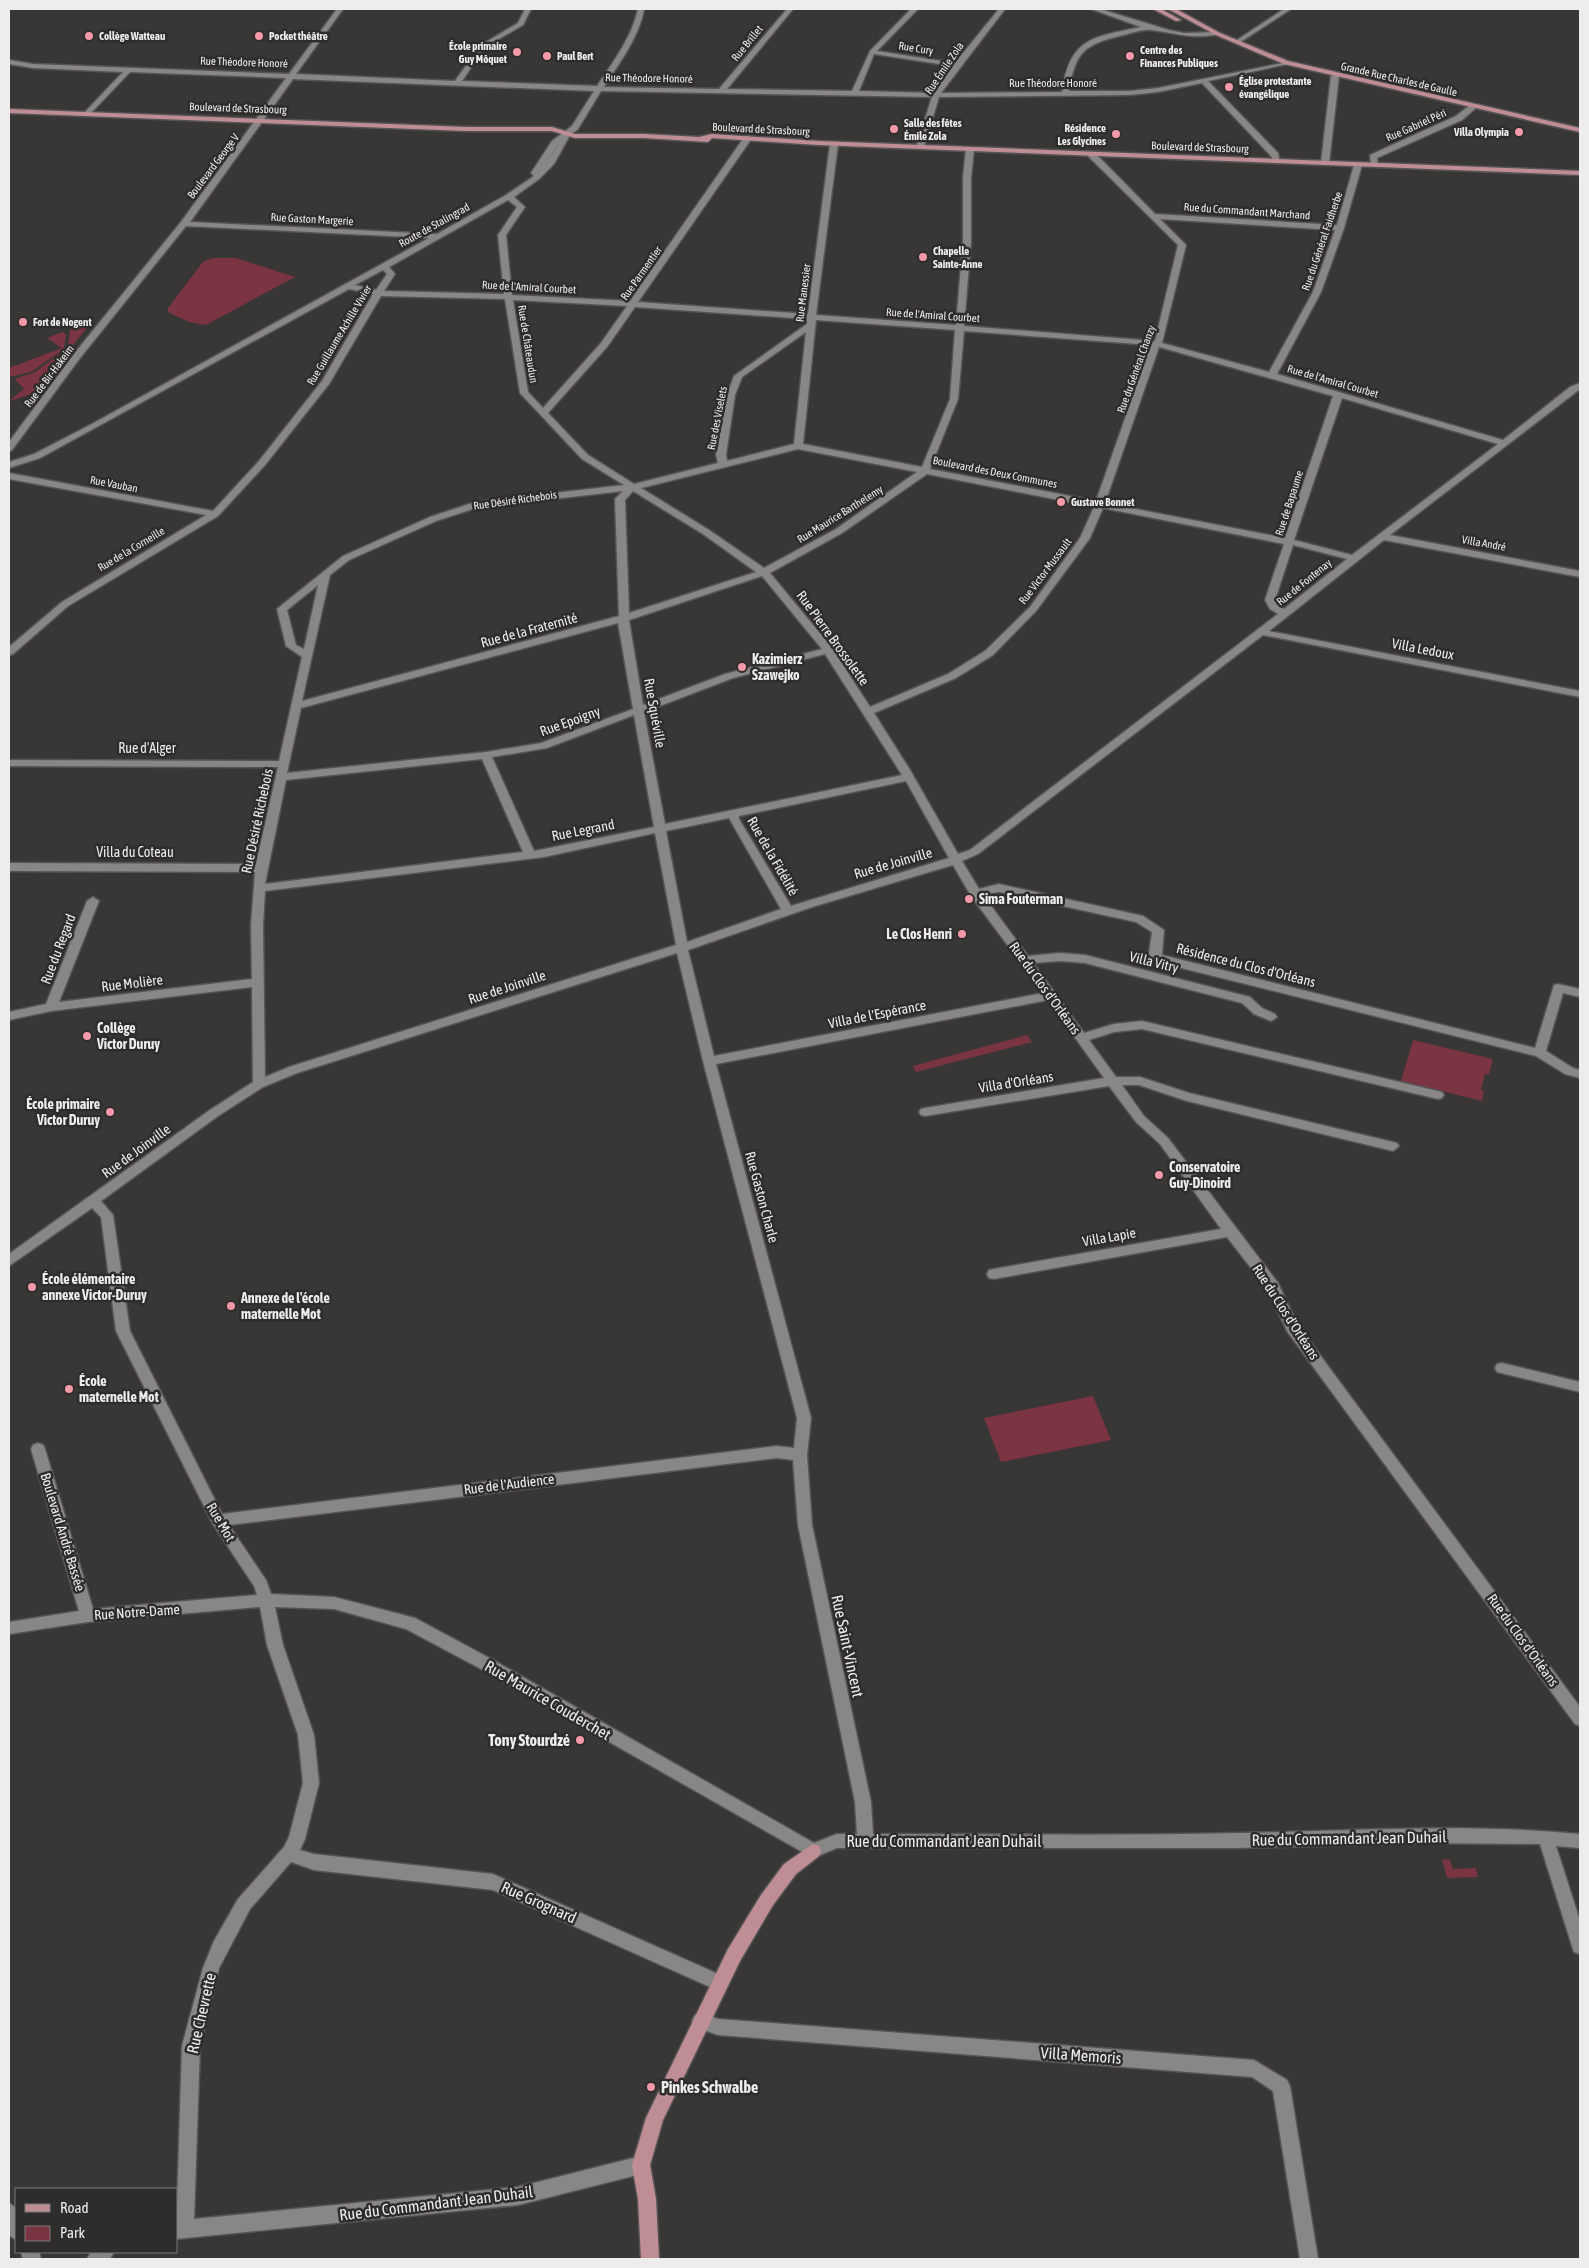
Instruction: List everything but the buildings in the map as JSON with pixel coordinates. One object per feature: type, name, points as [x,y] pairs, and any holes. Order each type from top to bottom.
[{"type":"main road","name":"Grande Rue Charles de Gaulle","points":[[1156,9],[1286,63],[1335,76],[1580,130]]},
{"type":"main road","name":"Grande Rue Charles de Gaulle","points":[[1171,9],[1212,31]]},
{"type":"main road","name":"Boulevard de Strasbourg","points":[[9,111],[466,129],[475,132],[556,135],[568,133],[587,137],[702,138],[710,141],[746,140],[805,145],[818,143],[1580,173]]},
{"type":"main road","name":"Rue du Commandant Jean Duhail","points":[[641,2165],[655,2118],[719,1983],[768,1900],[790,1869],[813,1851]]},
{"type":"main road","points":[[641,2165],[647,2199],[650,2259]]},
{"type":"street","name":"Boulevard George V","points":[[184,224],[340,9]]},
{"type":"street","points":[[456,84],[483,46],[521,24],[528,9]]},
{"type":"street","name":"Route de Stalingrad","points":[[37,456],[510,197],[532,182],[552,164],[563,148],[568,133],[575,127],[628,43],[639,20],[641,9]]},
{"type":"street","name":"Rue Brillet","points":[[722,91],[790,9]]},
{"type":"street","points":[[854,94],[872,52],[915,9]]},
{"type":"street","name":"Rue Émile Zola","points":[[920,147],[936,96],[957,65],[1002,9]]},
{"type":"street","points":[[1094,9],[1150,27],[1182,34],[1212,31]]},
{"type":"street","points":[[1237,42],[1288,9]]},
{"type":"street","points":[[1065,94],[1070,66],[1076,54],[1083,47],[1150,27]]},
{"type":"street","name":"Rue Cury","points":[[872,52],[957,65]]},
{"type":"street","name":"Rue Théodore Honoré","points":[[9,62],[33,66],[293,75],[456,84],[936,96],[1130,93],[1204,81],[1286,63]]},
{"type":"street","points":[[88,114],[129,69]]},
{"type":"street","points":[[1325,163],[1335,76]]},
{"type":"street","points":[[1204,81],[1275,155],[1277,161]]},
{"type":"street","name":"Rue Gabriel Péri","points":[[1375,165],[1373,157],[1459,118],[1473,107]]},
{"type":"street","name":"Rue Parmentier","points":[[544,413],[582,372],[634,304],[746,140]]},
{"type":"street","name":"Rue Manessier","points":[[798,446],[811,321],[834,144]]},
{"type":"street","points":[[925,471],[954,399],[967,242],[967,178],[970,149]]},
{"type":"street","name":"Rue du Général Chanzy","points":[[1091,154],[1182,245],[1160,340],[1153,350],[1099,506]]},
{"type":"street","name":"Rue du Général Faidherbe","points":[[1272,375],[1317,292],[1340,228],[1358,165]]},
{"type":"street","name":"Rue de Châteaudun","points":[[510,197],[521,207],[502,235],[504,269],[524,393],[584,456],[632,487]]},
{"type":"street","name":"Rue du Commandant Marchand","points":[[1153,216],[1340,228]]},
{"type":"street","name":"Rue Gaston Margerie","points":[[184,224],[438,236]]},
{"type":"street","name":"Rue de Bir-Hakeim","points":[[10,447],[77,356],[184,224]]},
{"type":"street","points":[[1330,257],[1339,259]]},
{"type":"street","name":"Rue Guillaume Achille Vivier","points":[[262,463],[326,382],[391,274],[384,266]]},
{"type":"street","name":"Rue de l'Amiral Courbet","points":[[346,286],[378,293],[509,297],[634,304],[811,321],[960,328],[1157,344],[1272,375],[1505,443]]},
{"type":"street","name":"Rue des Viselets","points":[[723,464],[721,455],[731,395],[738,376],[811,321]]},
{"type":"street","name":"Rue de Fontenay","points":[[1043,799],[1261,632],[1354,558],[1383,538],[1566,394],[1580,386]]},
{"type":"street","points":[[1566,394],[1580,397]]},
{"type":"street","name":"Rue de Bapaume","points":[[1284,614],[1274,607],[1270,600],[1336,398],[1340,395]]},
{"type":"street","name":"Boulevard des Deux Communes","points":[[632,487],[798,446],[1290,542],[1354,558]]},
{"type":"street","points":[[10,447],[24,453],[48,451]]},
{"type":"street","points":[[9,465],[37,456]]},
{"type":"street","points":[[9,475],[37,456]]},
{"type":"street","name":"Rue de la Corneille","points":[[9,652],[65,604],[215,514],[262,463]]},
{"type":"street","name":"Rue Maurice Barthelemy","points":[[765,572],[839,530],[925,471]]},
{"type":"street","name":"Rue Vauban","points":[[9,475],[215,514]]},
{"type":"street","name":"Rue Pierre Brossolette","points":[[632,487],[706,532],[765,572],[828,650],[908,777],[955,860]]},
{"type":"street","name":"Rue Désiré Richebois","points":[[308,656],[292,646],[282,609],[346,558],[433,519],[474,504],[632,487]]},
{"type":"street","name":"Rue Squéville","points":[[632,487],[620,499],[623,618],[682,947]]},
{"type":"street","name":"Rue Victor Mussault","points":[[868,712],[952,676],[989,653],[1033,609],[1085,538],[1099,506]]},
{"type":"street","name":"Villa André","points":[[1383,538],[1580,574]]},
{"type":"street","name":"Rue de la Fraternité","points":[[297,706],[623,618],[765,572]]},
{"type":"street","name":"Rue Désiré Richebois","points":[[259,1084],[258,982],[261,868],[325,574]]},
{"type":"street","name":"Villa Ledoux","points":[[1261,632],[1580,694]]},
{"type":"street","name":"Rue Epoigny","points":[[282,777],[486,755],[543,746],[729,676],[828,650]]},
{"type":"street","points":[[486,755],[530,855]]},
{"type":"street","name":"Rue d'Alger","points":[[9,763],[285,764]]},
{"type":"street","name":"Rue Legrand","points":[[259,888],[530,855],[734,815],[908,777]]},
{"type":"street","name":"Rue de Joinville","points":[[9,1261],[58,1223],[93,1201],[172,1142],[259,1084],[293,1070],[354,1050],[682,947],[788,911],[955,860],[974,852],[1043,799]]},
{"type":"street","name":"Rue de la Fidélité","points":[[734,815],[734,820],[788,911]]},
{"type":"street","name":"Rue du Clos d'Orléans","points":[[955,860],[975,893],[1113,1082],[1140,1118],[1164,1141],[1273,1288],[1292,1327],[1580,1718]]},
{"type":"street","name":"Villa du Coteau","points":[[9,867],[261,868]]},
{"type":"street","name":"Résidence du Clos d'Orléans","points":[[975,893],[999,888],[1139,919],[1158,930],[1155,952],[1157,958],[1540,1054],[1569,1071],[1580,1074]]},
{"type":"street","name":"Rue du Regard","points":[[51,1007],[93,901]]},
{"type":"street","name":"Rue Gaston Charle","points":[[682,947],[709,1061],[804,1418],[800,1455]]},
{"type":"street","name":"Villa Vitry","points":[[1024,960],[1060,957],[1084,960],[1246,1000],[1258,1011],[1271,1017]]},
{"type":"street","name":"Rue Molière","points":[[9,1016],[51,1007],[258,982]]},
{"type":"street","points":[[1540,1054],[1558,988],[1580,993]]},
{"type":"street","name":"Villa de l'Espérance","points":[[709,1061],[1050,996]]},
{"type":"street","points":[[1081,1038],[1114,1028],[1142,1025],[1438,1095]]},
{"type":"street","name":"Villa d'Orléans","points":[[925,1112],[1113,1082],[1140,1081],[1187,1096],[1393,1146]]},
{"type":"street","name":"Rue Mot","points":[[93,1201],[107,1215],[123,1331],[218,1520],[261,1584],[266,1600],[274,1645],[306,1735],[311,1783],[297,1839],[290,1852]]},
{"type":"street","name":"Villa Lapie","points":[[994,1274],[1230,1232]]},
{"type":"street","points":[[1502,1368],[1580,1387]]},
{"type":"street","name":"Boulevard André Bassée","points":[[38,1449],[88,1616]]},
{"type":"street","name":"Rue de l'Audience","points":[[218,1520],[777,1452],[800,1455]]},
{"type":"street","name":"Rue Saint-Vincent","points":[[800,1455],[805,1524],[863,1802],[865,1842]]},
{"type":"street","name":"Rue Notre-Dame","points":[[9,1628],[88,1616],[200,1608],[266,1600]]},
{"type":"street","name":"Rue Maurice Couderchet","points":[[266,1600],[334,1603],[410,1623],[505,1675],[813,1851]]},
{"type":"street","name":"Rue du Commandant Jean Duhail","points":[[813,1851],[837,1841],[1237,1841],[1426,1836],[1529,1836],[1580,1841]]},
{"type":"street","points":[[1546,1839],[1580,1946]]},
{"type":"street","name":"Rue Grognard","points":[[290,1852],[300,1859],[314,1862],[493,1882],[719,1983]]},
{"type":"street","name":"Rue Chevrette","points":[[180,2229],[191,2046],[211,1968],[220,1947],[244,1904],[290,1852]]},
{"type":"street","name":"Villa Memoris","points":[[701,2020],[718,2027],[728,2028],[1254,2069],[1281,2086],[1309,2259]]},
{"type":"street","name":"Rue du Commandant Jean Duhail","points":[[180,2229],[518,2196],[641,2165]]},
{"type":"street","points":[[9,2212],[15,2229]]},
{"type":"green space","points":[[212,258],[236,258],[295,277],[206,325],[189,322],[168,312],[168,308],[203,262]]},
{"type":"green space","points":[[85,324],[89,325],[35,393],[9,401],[24,389],[15,379],[35,372],[64,351],[68,347],[70,330]]},
{"type":"green space","points":[[62,332],[66,334],[64,349],[31,372],[9,377],[9,368],[62,348],[47,338]]},
{"type":"green space","points":[[1027,1035],[1032,1042],[916,1072],[913,1066]]},
{"type":"green space","points":[[1413,1040],[1493,1059],[1489,1074],[1485,1074],[1481,1090],[1484,1091],[1482,1101],[1401,1081]]},
{"type":"green space","points":[[1093,1396],[1111,1440],[1001,1462],[984,1418]]},
{"type":"green space","points":[[1442,1859],[1450,1860],[1453,1869],[1476,1868],[1478,1877],[1447,1878]]},
{"type":"place","name":"Collège Watteau","points":[[89,36]]},
{"type":"place","name":"Pocket théâtre","points":[[259,36]]},
{"type":"place","name":"École primaire Guy Môquet","points":[[517,52]]},
{"type":"place","name":"Paul Bert","points":[[547,56]]},
{"type":"place","name":"Centre des Finances Publiques","points":[[1130,56]]},
{"type":"place","name":"Église protestante évangélique","points":[[1229,87]]},
{"type":"place","name":"Salle des fêtes Émile Zola","points":[[894,129]]},
{"type":"place","name":"Villa Olympia","points":[[1519,132]]},
{"type":"place","name":"Résidence Les Glycines","points":[[1116,134]]},
{"type":"place","name":"Chapelle Sainte-Anne","points":[[923,257]]},
{"type":"place","name":"Fort de Nogent","points":[[23,322]]},
{"type":"place","name":"Gustave Bonnet","points":[[1061,502]]},
{"type":"place","name":"Kazimierz Szawejko","points":[[742,667]]},
{"type":"place","name":"Sima Fouterman","points":[[969,899]]},
{"type":"place","name":"Le Clos Henri","points":[[962,934]]},
{"type":"place","name":"Collège Victor Duruy","points":[[87,1036]]},
{"type":"place","name":"École primaire Victor Duruy","points":[[110,1112]]},
{"type":"place","name":"Conservatoire Guy-Dinoird","points":[[1159,1175]]},
{"type":"place","name":"École élémentaire annexe Victor-Duruy","points":[[32,1287]]},
{"type":"place","name":"Annexe de l'école maternelle Mot","points":[[231,1306]]},
{"type":"place","name":"École maternelle Mot","points":[[69,1389]]},
{"type":"place","name":"Tony Stourdzé","points":[[580,1740]]},
{"type":"place","name":"Pinkes Schwalbe","points":[[651,2087]]}]
